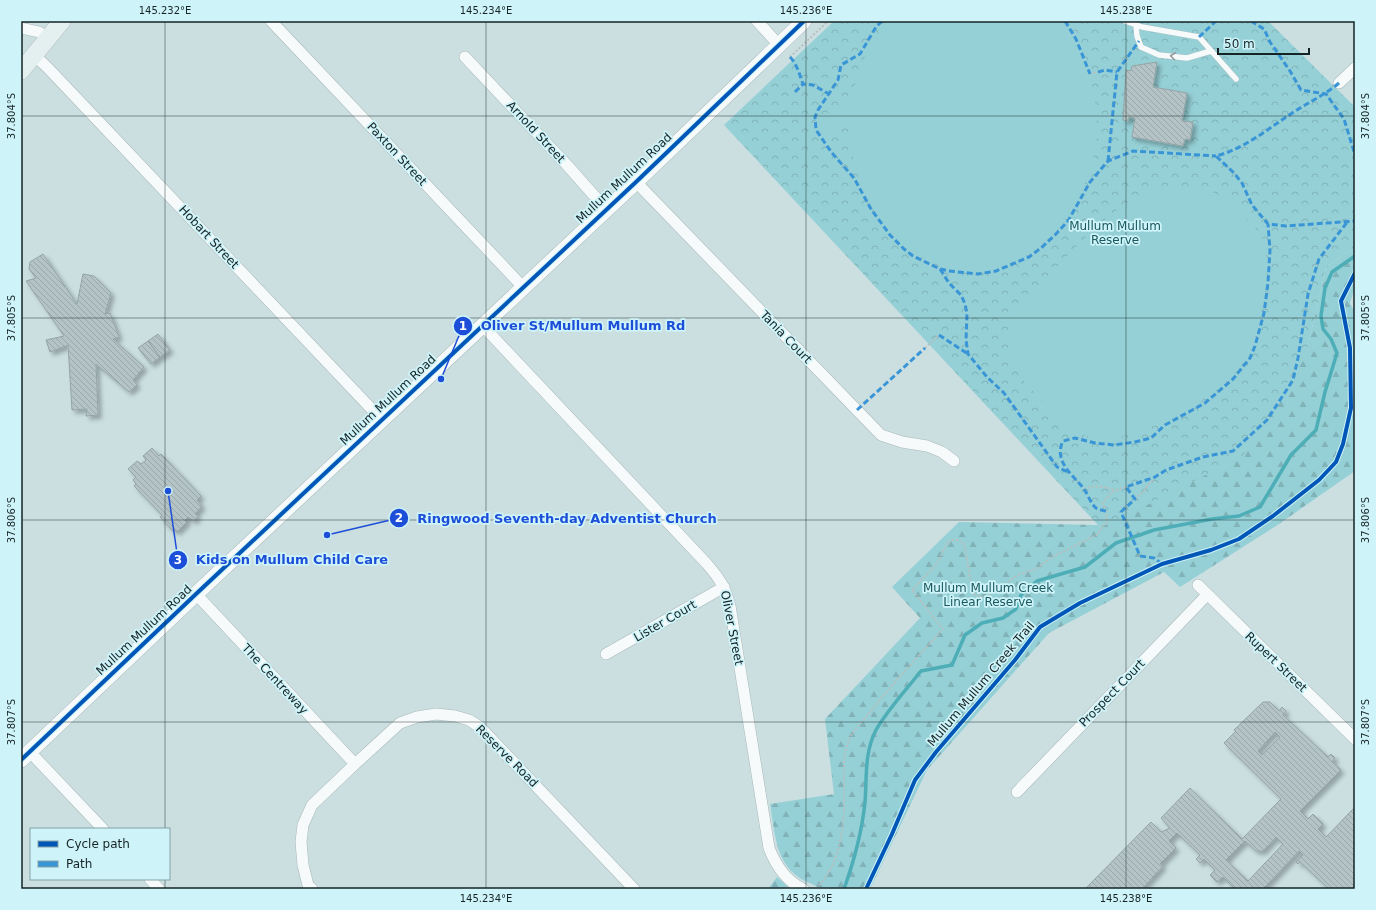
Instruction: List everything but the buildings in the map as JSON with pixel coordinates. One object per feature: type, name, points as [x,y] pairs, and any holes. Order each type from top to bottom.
[{"type":"main road","points":[[21,72],[62,21]]},
{"type":"street","name":"Paxton Street","points":[[271,21],[523,287]]},
{"type":"street","points":[[757,21],[779,45]]},
{"type":"street","name":"Mullum Mullum Road","points":[[26,756],[196,594],[636,182],[804,21]]},
{"type":"street","points":[[21,28],[34,30],[48,38]]},
{"type":"street","name":"Hobart Street","points":[[34,55],[382,420]]},
{"type":"street","name":"Arnold Street","points":[[465,57],[567,165],[606,209]]},
{"type":"street","points":[[1339,83],[1355,68]]},
{"type":"street","name":"Tania Court","points":[[636,182],[882,435],[902,442],[927,446],[942,452],[954,461]]},
{"type":"street","name":"Oliver Street","points":[[482,325],[719,577],[730,606],[769,848],[773,858],[782,872],[794,884],[803,889]]},
{"type":"street","name":"Rupert Street","points":[[1198,585],[1355,739]]},
{"type":"street","name":"Lister Court","points":[[606,654],[724,587]]},
{"type":"street","name":"The Centreway","points":[[196,594],[355,764]]},
{"type":"street","name":"Prospect Court","points":[[1017,792],[1207,595]]},
{"type":"street","name":"Reserve Road","points":[[312,889],[308,885],[303,865],[301,842],[303,824],[312,805],[400,723],[417,717],[436,714],[454,716],[469,720],[480,727],[634,889]]},
{"type":"street","points":[[26,756],[102,828]]},
{"type":"street","points":[[151,880],[159,889]]},
{"type":"lane","points":[[1125,21],[1136,25],[1199,37],[1236,79]]},
{"type":"lane","points":[[1136,25],[1137,36],[1141,47],[1159,55],[1187,58],[1211,51]]},
{"type":"path","points":[[790,58],[828,21]]},
{"type":"path","points":[[1090,74],[1098,72]]},
{"type":"path","points":[[925,348],[939,335]]},
{"type":"path","points":[[1135,499],[1143,492],[1155,477]]},
{"type":"path","points":[[1084,489],[1090,487],[1107,487],[1114,490]]},
{"type":"path","points":[[819,886],[826,878],[834,864],[839,845],[844,816],[844,758],[850,738],[884,694],[944,628],[912,590],[937,564],[947,543],[952,540],[958,540],[964,544],[968,561],[970,582],[974,594],[985,598],[1018,575],[1036,569],[1052,558],[1098,534],[1106,522],[1106,511],[1103,504],[1107,496],[1114,490],[1126,487]]},
{"type":"green space","name":"Mullum Mullum Reserve","points":[[834,21],[1268,21],[1355,107],[1355,247],[1326,267],[1307,350],[1243,456],[1110,524],[1102,527],[1098,525],[724,125]]},
{"type":"green space","points":[[888,21],[1062,21],[1070,32],[1082,56],[1094,98],[1097,131],[1093,158],[1083,187],[1064,221],[1052,236],[1038,248],[1022,258],[1004,265],[967,271],[940,266],[924,258],[909,248],[890,230],[879,218],[870,204],[863,190],[853,158],[849,125],[826,140],[816,120],[851,99],[857,77],[869,49]]},
{"type":"green space","points":[[1182,186],[1211,191],[1218,195],[1232,205],[1262,237],[1267,261],[1265,292],[1259,324],[1248,355],[1230,378],[1214,392],[1173,418],[1150,428],[1128,435],[1108,438],[1090,437],[1082,434],[1069,428],[1059,420],[1015,369],[1009,347],[1009,331],[1014,315],[1063,260],[1113,213],[1140,195],[1150,191],[1161,188]]},
{"type":"green space","name":"Mullum Mullum Creek Linear Reserve","points":[[1355,247],[1355,287],[1350,303],[1355,313],[1355,471],[1276,526],[1180,587],[1164,572],[1049,633],[927,770],[870,889],[823,889],[800,878],[791,870],[784,862],[779,852],[770,804],[834,794],[825,719],[920,618],[892,587],[959,522],[1098,525],[1102,527],[1307,350],[1326,267]]},
{"type":"green space","points":[[777,877],[790,889],[768,889]]},
{"type":"waterway","points":[[844,889],[860,835],[865,802],[868,757],[872,739],[886,715],[921,671],[952,665],[965,635],[982,623],[1003,618],[1016,609],[1021,595],[1037,581],[1085,567],[1116,543],[1154,530],[1212,519],[1239,516],[1260,507],[1291,455],[1316,430],[1325,392],[1337,353],[1331,339],[1323,329],[1321,316],[1325,288],[1332,272],[1355,256]]},
{"type":"marked path","points":[[882,21],[876,27],[860,54],[841,65],[838,80],[815,117],[816,130],[832,153],[854,178],[871,209],[890,235],[913,256],[940,269],[978,274],[996,271],[1029,257],[1041,248],[1068,221],[1090,182],[1108,161],[1133,151],[1216,156]]},
{"type":"marked path","points":[[1065,21],[1076,39],[1090,74]]},
{"type":"marked path","points":[[1199,37],[1216,21]]},
{"type":"marked path","points":[[1251,21],[1264,29],[1270,42],[1301,90],[1326,94],[1344,119],[1355,155]]},
{"type":"marked path","points":[[1108,161],[1117,72],[1139,41]]},
{"type":"marked path","points":[[790,57],[803,84],[813,85],[829,94]]},
{"type":"marked path","points":[[1098,72],[1105,70],[1117,72]]},
{"type":"marked path","points":[[1339,83],[1329,91],[1238,148],[1216,156],[1242,183],[1252,205],[1268,224],[1286,226],[1355,221]]},
{"type":"marked path","points":[[795,92],[803,84]]},
{"type":"marked path","points":[[1162,564],[1154,558],[1140,556],[1121,512],[1135,499],[1126,487],[1155,477],[1166,470],[1203,457],[1233,451],[1267,420],[1293,380],[1308,294],[1319,259],[1348,221]]},
{"type":"marked path","points":[[1106,511],[1098,509],[1094,506],[1084,489],[1062,461],[1061,448],[1063,441],[1075,438],[1095,443],[1114,445],[1151,438],[1165,425],[1205,403],[1233,379],[1250,358],[1255,346],[1264,313],[1270,250],[1268,224]]},
{"type":"marked path","points":[[940,269],[949,283],[961,295],[965,304],[967,314],[966,340],[968,354],[987,377],[1004,393],[1057,467],[1068,472]]},
{"type":"marked path","points":[[939,335],[968,354]]},
{"type":"marked path","points":[[857,410],[925,348]]},
{"type":"cycle path","points":[[21,760],[636,182],[804,21]]},
{"type":"cycle path","name":"Mullum Mullum Creek Trail","points":[[866,889],[915,780],[936,752],[1015,660],[1040,627],[1080,603],[1162,564],[1211,550],[1239,539],[1273,516],[1319,480],[1336,462],[1343,444],[1351,408],[1350,348],[1341,301],[1355,273]]},
{"type":"place","name":"Oliver St/Mullum Mullum Rd","points":[[441,379]]},
{"type":"place","name":"Kids on Mullum Child Care","points":[[168,491]]},
{"type":"place","name":"Ringwood Seventh-day Adventist Church","points":[[327,535]]}]
